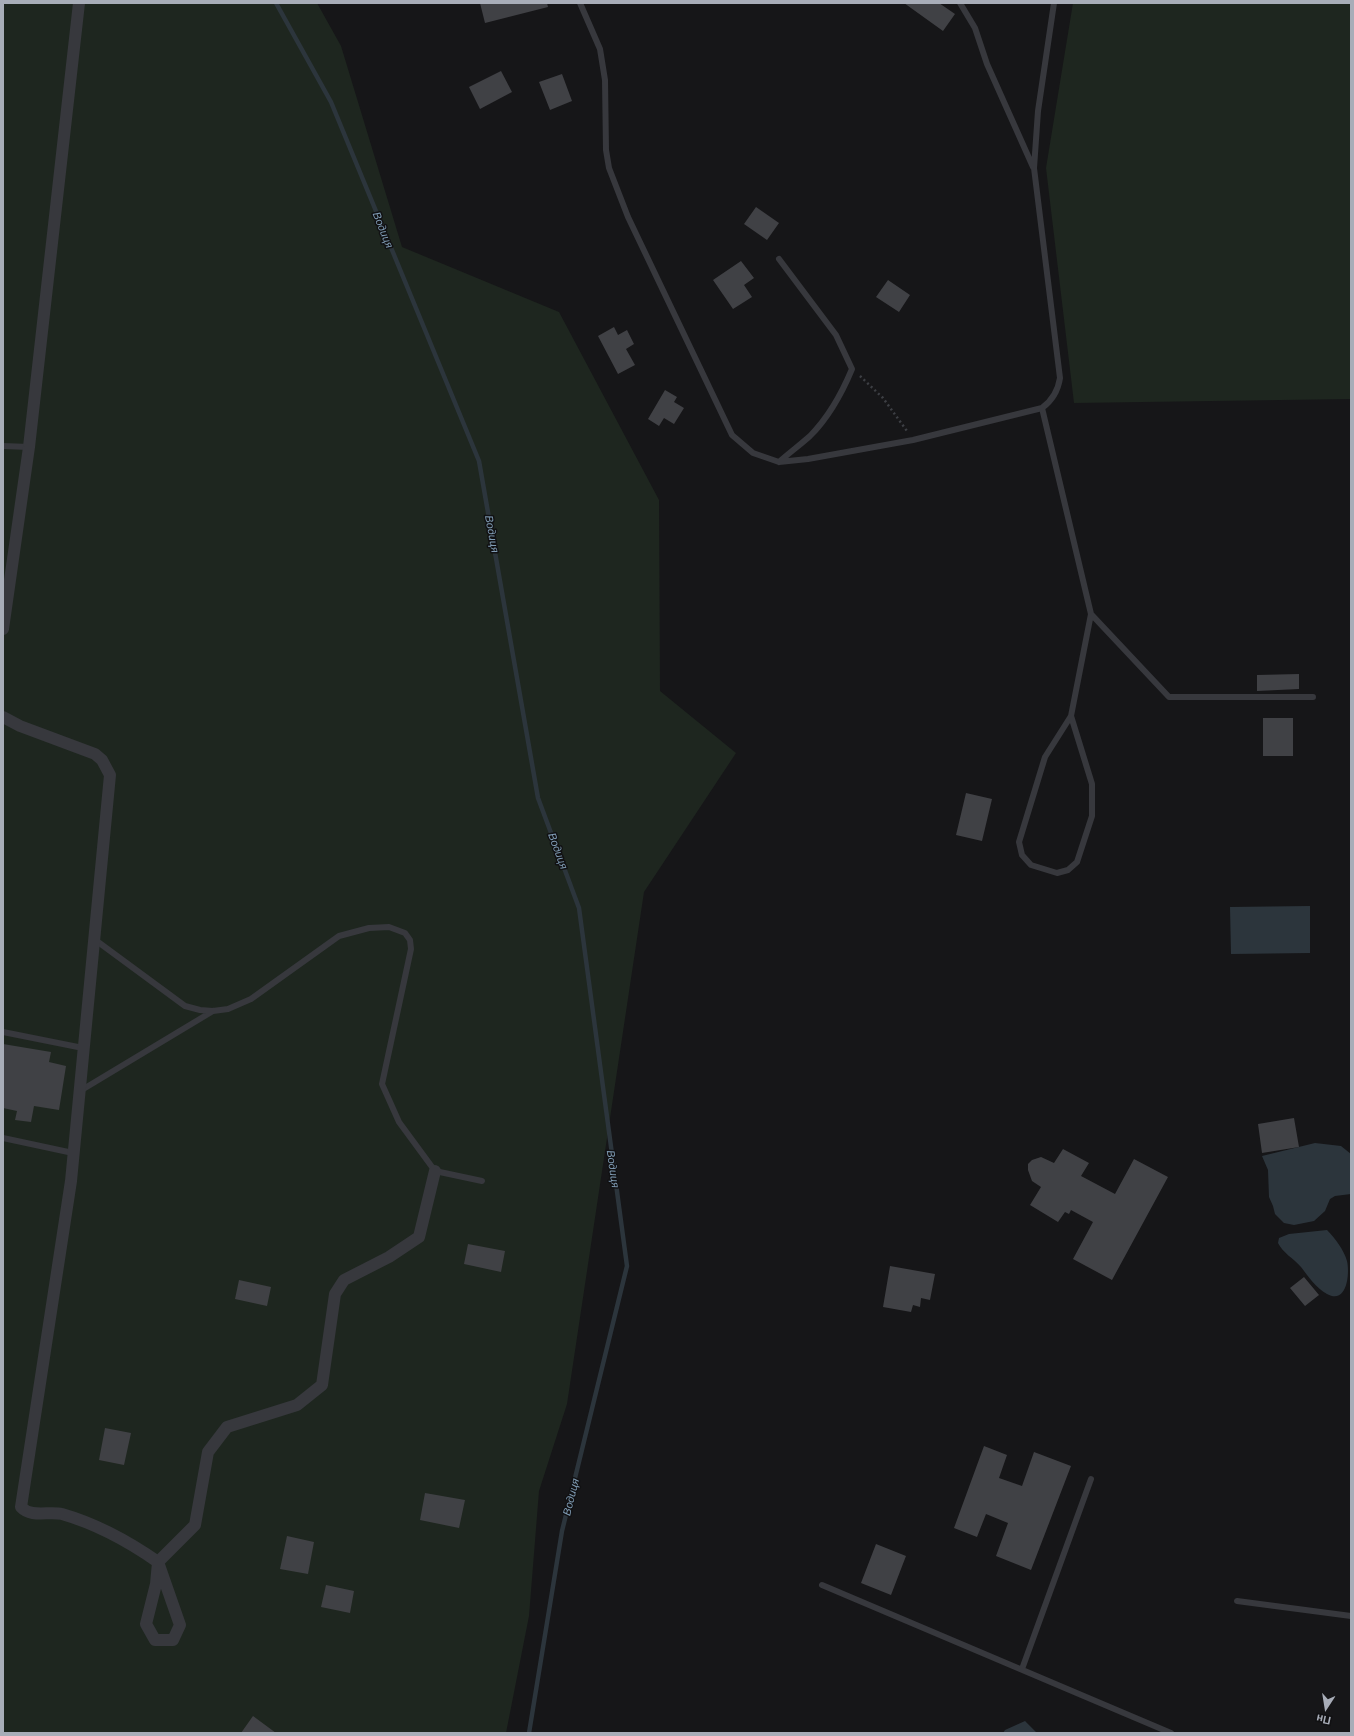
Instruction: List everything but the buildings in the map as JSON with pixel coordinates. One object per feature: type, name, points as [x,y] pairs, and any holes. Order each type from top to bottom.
[{"type":"street","points":[[3,629],[29,447],[78,3]]},
{"type":"street","points":[[3,717],[20,726],[95,754],[102,760],[110,775],[93,938],[71,1180],[21,1508],[32,1513],[59,1513],[86,1521],[135,1546],[158,1562],[180,1625],[173,1640],[155,1640],[146,1624],[156,1584],[158,1562],[195,1525],[208,1452],[227,1427],[297,1405],[322,1385],[335,1294],[344,1280],[389,1257],[419,1237],[435,1171]]},
{"type":"lane","points":[[580,3],[600,49],[605,80],[606,150],[609,168],[628,217],[732,435],[752,454],[779,462],[808,459],[913,440],[1042,408],[1054,396],[1060,378],[1034,168],[1038,111],[1054,3]]},
{"type":"lane","points":[[960,3],[975,28],[986,64],[1034,168]]},
{"type":"lane","points":[[779,259],[836,335],[852,369],[845,387],[832,410],[810,436],[779,462]]},
{"type":"lane","points":[[1042,408],[1091,614],[1071,716],[1045,757],[1019,842],[1022,855],[1031,865],[1057,873],[1068,870],[1077,862],[1092,816],[1092,784],[1071,716]]},
{"type":"lane","points":[[3,446],[29,447]]},
{"type":"lane","points":[[1091,614],[1169,697],[1313,697]]},
{"type":"lane","points":[[93,938],[185,1006],[200,1010],[213,1011],[228,1009],[251,999],[339,936],[369,928],[389,927],[404,933],[410,940],[411,948],[382,1084],[399,1122],[435,1171],[482,1181]]},
{"type":"lane","points":[[79,1092],[213,1011]]},
{"type":"lane","points":[[3,1032],[83,1048]]},
{"type":"lane","points":[[3,1138],[73,1153]]},
{"type":"lane","points":[[1022,1669],[1091,1479]]},
{"type":"lane","points":[[822,1585],[1171,1733]]},
{"type":"lane","points":[[1237,1601],[1351,1616]]},
{"type":"path","points":[[852,369],[883,398],[913,440]]},
{"type":"shaded area","points":[[3,3],[317,3],[341,46],[402,247],[559,312],[659,500],[660,691],[736,753],[644,892],[567,1404],[539,1491],[529,1616],[506,1733],[3,1733]]},
{"type":"shaded area","points":[[1073,3],[1351,3],[1351,399],[1074,403],[1046,168]]},
{"type":"shaded area","points":[[1310,906],[1310,953],[1231,954],[1230,907]]},
{"type":"shaded area","points":[[1315,1143],[1341,1146],[1351,1154],[1351,1194],[1335,1196],[1330,1199],[1325,1211],[1314,1221],[1294,1225],[1284,1223],[1275,1214],[1269,1197],[1268,1170],[1262,1156]]},
{"type":"shaded area","points":[[1327,1230],[1341,1248],[1346,1257],[1348,1267],[1346,1286],[1343,1292],[1334,1296],[1327,1294],[1316,1285],[1301,1267],[1285,1253],[1278,1243],[1279,1238],[1289,1234]]},
{"type":"shaded area","points":[[1025,1721],[1037,1733],[1003,1733],[1005,1730]]},
{"type":"waterway","name":"Водиця","points":[[276,3],[331,102],[479,461],[538,798],[579,908],[627,1266],[562,1531],[529,1733]]}]
